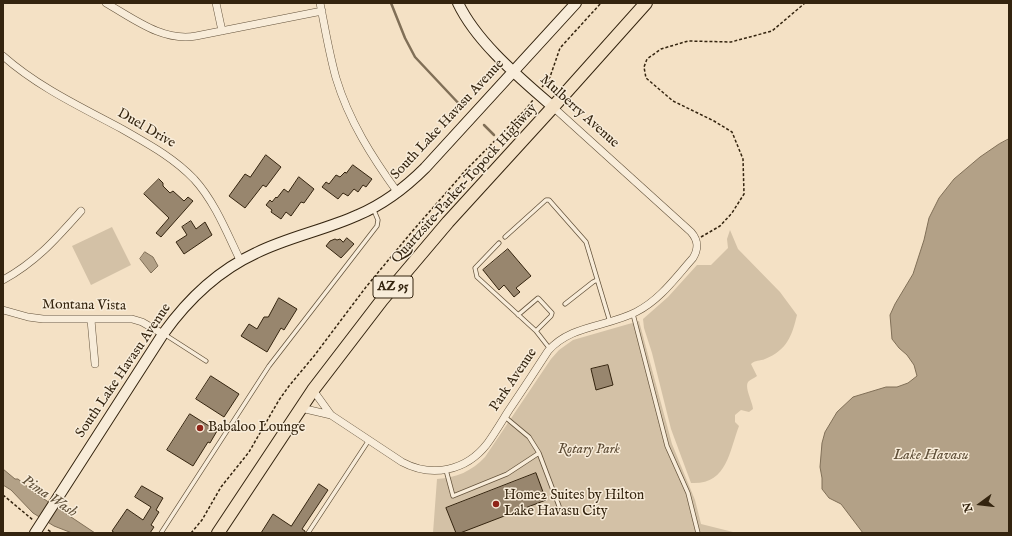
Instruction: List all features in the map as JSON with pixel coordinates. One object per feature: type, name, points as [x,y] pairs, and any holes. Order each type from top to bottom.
[{"type":"highway","name":"Quartzsite–Parker–Topock Highway","points":[[313,390],[382,300],[448,222],[646,3]]},
{"type":"highway","name":"AZ 95","points":[[218,533],[313,390]]},
{"type":"main road","name":"Mulberry Avenue","points":[[458,3],[473,27],[513,72],[553,107]]},
{"type":"main road","name":"South Lake Havasu Avenue","points":[[35,533],[38,520],[56,501],[163,334],[184,306],[197,293],[215,277],[240,260],[273,245],[343,221],[373,208],[398,192],[425,168],[576,3]]},
{"type":"street","points":[[106,3],[158,32],[172,36],[191,37],[322,11]]},
{"type":"street","points":[[216,3],[222,31]]},
{"type":"street","points":[[320,3],[336,77],[352,120],[374,159],[398,192]]},
{"type":"street","name":"Duel Drive","points":[[3,56],[29,76],[55,93],[158,149],[177,163],[195,180],[209,199],[240,260]]},
{"type":"street","name":"Mulberry Avenue","points":[[553,107],[691,232],[696,240]]},
{"type":"street","points":[[3,280],[39,256],[81,212]]},
{"type":"street","name":"Park Avenue","points":[[301,408],[331,415],[413,468],[427,471],[446,470],[462,464],[477,454],[486,444],[550,349],[558,341],[570,334],[633,314],[644,308],[658,297],[693,258],[697,248],[696,240]]},
{"type":"street","name":"Montana Vista","points":[[3,310],[28,317],[43,319],[132,319],[142,322],[163,334]]},
{"type":"street","points":[[91,320],[95,364]]},
{"type":"street","name":"Park Avenue","points":[[313,390],[331,415]]},
{"type":"lane","points":[[505,237],[546,200],[549,200],[586,242],[610,322]]},
{"type":"lane","points":[[161,533],[269,366],[377,226],[378,220],[373,208]]},
{"type":"lane","points":[[499,243],[475,268],[477,277],[536,331],[550,349]]},
{"type":"lane","points":[[565,304],[593,282],[598,280]]},
{"type":"lane","points":[[518,315],[538,298],[552,313],[551,316],[536,331]]},
{"type":"lane","points":[[633,314],[668,446],[688,493],[698,533]]},
{"type":"lane","points":[[163,334],[206,361]]},
{"type":"lane","points":[[505,417],[529,437],[539,453],[559,506]]},
{"type":"lane","points":[[308,533],[369,440]]},
{"type":"lane","points":[[446,470],[453,496],[507,474],[539,453]]},
{"type":"path","points":[[191,533],[202,520],[221,487],[249,452],[289,386],[314,356],[366,287],[410,234],[465,171],[526,109],[550,77],[560,48],[601,3]]},
{"type":"path","points":[[696,240],[720,226],[732,213],[744,194],[743,159],[732,132],[714,121],[673,102],[646,78],[644,67],[647,59],[661,49],[688,41],[731,42],[772,31],[804,3]]},
{"type":"path","points":[[3,495],[38,520]]},
{"type":"path","points":[[48,530],[53,533]]},
{"type":"green space","points":[[112,227],[131,265],[91,285],[72,246]]},
{"type":"green space","points":[[730,230],[738,249],[780,292],[797,315],[790,336],[783,347],[765,359],[751,364],[757,376],[747,383],[753,409],[749,412],[741,410],[735,415],[735,422],[739,426],[725,465],[712,479],[703,482],[691,483],[671,429],[652,353],[644,328],[643,319],[668,297],[697,265],[711,265],[728,248],[727,239]]},
{"type":"green space","name":"Rotary Park","points":[[639,321],[672,444],[695,500],[701,524],[737,533],[433,533],[437,479],[463,473],[475,466],[485,457],[551,359],[559,350],[573,340]]},
{"type":"water","name":"Lake Havasu","points":[[1009,139],[1009,533],[863,533],[841,504],[829,498],[822,489],[820,467],[822,443],[825,432],[837,412],[853,397],[886,387],[897,387],[908,383],[917,376],[914,365],[892,339],[890,315],[913,274],[924,240],[929,218],[939,198],[954,179],[980,157]]},
{"type":"water","points":[[145,252],[153,257],[158,266],[151,273],[140,259]]},
{"type":"water","points":[[3,469],[35,493],[95,533],[72,533],[54,526],[33,513],[11,490],[3,485]]},
{"type":"building","points":[[266,155],[281,167],[266,187],[263,185],[245,208],[229,196],[245,174],[250,177]]},
{"type":"building","points":[[353,165],[372,179],[366,187],[363,185],[358,192],[354,189],[348,196],[343,193],[338,199],[322,187],[326,182],[329,184],[336,175],[340,177],[345,172],[346,173]]},
{"type":"building","points":[[299,177],[314,189],[304,203],[301,202],[291,216],[286,212],[281,219],[271,212],[272,210],[266,205],[270,200],[272,202],[276,197],[277,198],[284,189],[288,192]]},
{"type":"building","points":[[159,179],[170,193],[173,191],[184,201],[188,197],[193,201],[161,237],[156,233],[169,218],[144,194]]},
{"type":"building","points":[[191,221],[196,229],[205,222],[212,235],[184,254],[176,242],[187,235],[182,227]]},
{"type":"building","points":[[347,238],[354,244],[341,258],[326,246],[330,241],[335,239],[340,239],[343,242]]},
{"type":"building","points":[[508,249],[531,276],[516,288],[520,292],[514,297],[504,285],[499,290],[483,270]]},
{"type":"building","points":[[279,298],[297,309],[284,330],[281,328],[267,352],[241,336],[249,324],[257,329],[264,317],[268,317]]},
{"type":"building","points":[[608,365],[613,385],[596,390],[591,369]]},
{"type":"building","points":[[211,376],[239,394],[224,417],[196,399]]},
{"type":"building","points":[[190,414],[217,431],[210,443],[208,442],[193,466],[167,450]]},
{"type":"building","name":"Home2 Suites by Hilton Lake Havasu City","points":[[536,473],[546,500],[460,533],[456,533],[446,508]]},
{"type":"building","points":[[319,484],[328,490],[302,529],[305,533],[261,533],[273,514],[291,526]]},
{"type":"building","points":[[142,486],[163,498],[156,510],[159,512],[151,525],[154,527],[150,533],[115,533],[112,531],[127,509],[143,520],[151,507],[135,497]]},
{"type":"waterway","points":[[391,3],[405,38],[415,57],[462,107]]},
{"type":"waterway","points":[[484,125],[494,135]]},
{"type":"place","name":"Babaloo Lounge","points":[[200,428]]},
{"type":"place","name":"Home2 Suites by Hilton Lake Havasu City","points":[[496,504]]},
{"type":"water label","name":"Pima Wash","points":[[49,497]]}]
